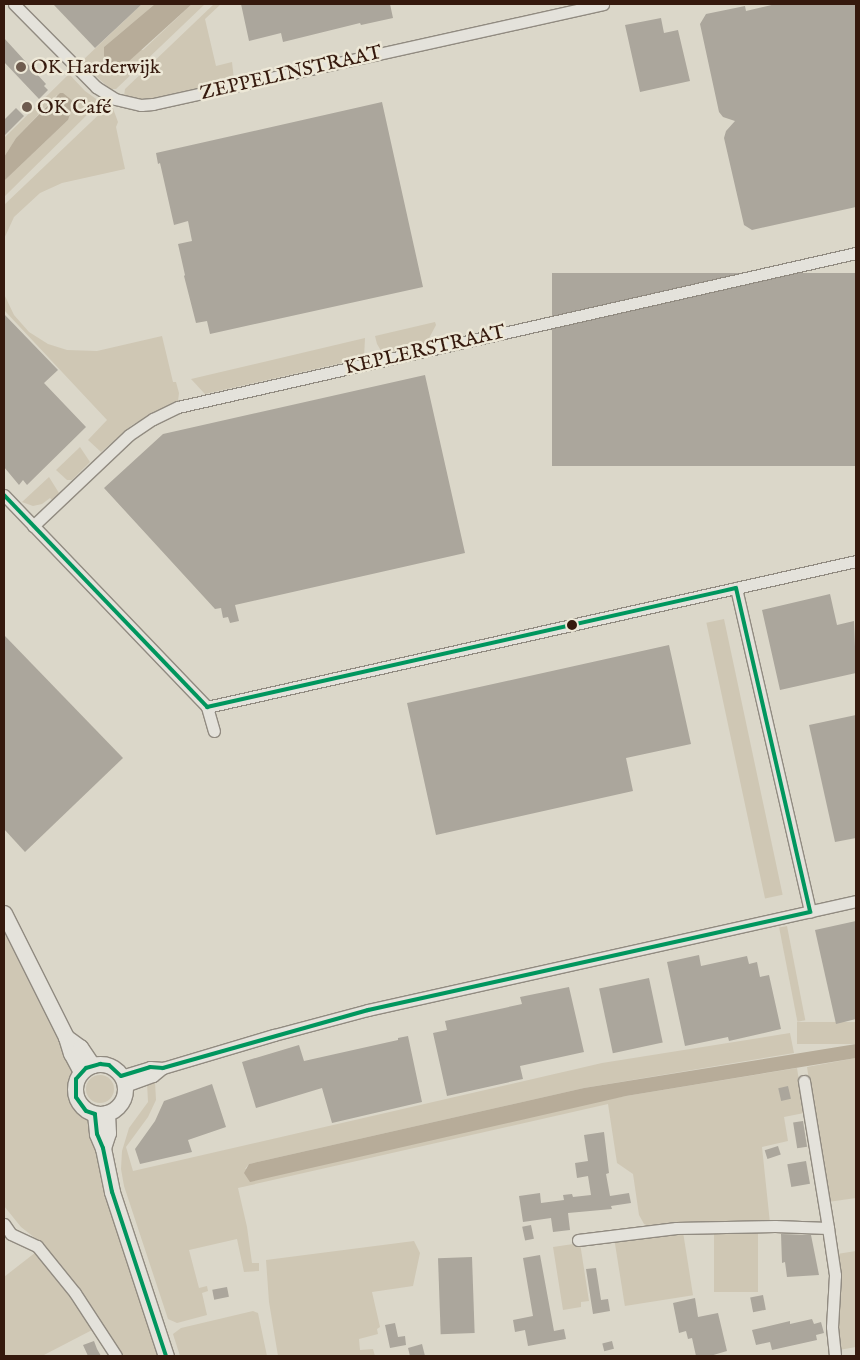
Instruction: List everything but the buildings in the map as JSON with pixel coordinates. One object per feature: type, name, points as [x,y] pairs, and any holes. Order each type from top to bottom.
[{"type":"main road","points":[[4,913],[66,1037],[80,1047],[87,1068]]},
{"type":"main road","points":[[109,1066],[123,1081],[122,1100],[118,1106],[101,1114],[86,1111],[76,1097],[74,1088],[87,1068],[109,1066]]},
{"type":"main road","points":[[101,1114],[108,1133],[103,1148],[112,1192],[166,1356]]},
{"type":"street","name":"ZEPPELINSTRAAT","points":[[14,4],[96,87],[115,99],[141,105],[153,104],[603,4]]},
{"type":"street","name":"KEPLERSTRAAT","points":[[33,526],[129,435],[153,419],[178,407],[856,253]]},
{"type":"street","points":[[4,495],[208,707],[214,731]]},
{"type":"street","points":[[208,707],[856,561]]},
{"type":"street","points":[[736,588],[810,912]]},
{"type":"street","points":[[123,1081],[153,1076],[163,1068],[274,1034],[368,1010],[856,901]]},
{"type":"street","points":[[804,1081],[835,1275],[832,1327],[835,1356]]},
{"type":"street","points":[[4,1224],[11,1234],[37,1246],[75,1293],[116,1356]]},
{"type":"street","points":[[578,1240],[676,1228],[775,1226],[828,1228]]},
{"type":"shaded area","points":[[142,4],[155,4],[104,47],[143,50],[192,4],[205,4],[116,89],[110,89],[84,65],[83,60]]},
{"type":"shaded area","points":[[155,4],[192,4],[128,62],[112,64],[104,56],[104,47]]},
{"type":"shaded area","points":[[214,4],[221,4],[205,19],[216,66],[232,62],[234,80],[154,98],[138,99],[124,96],[125,89]]},
{"type":"shaded area","points":[[69,74],[85,91],[99,101],[97,105],[4,197],[4,181],[68,120],[57,95],[16,138],[4,157],[4,138]]},
{"type":"shaded area","points":[[60,93],[63,93],[74,102],[68,120],[4,181],[4,157],[16,138]]},
{"type":"shaded area","points":[[111,103],[118,122],[116,127],[125,169],[62,183],[40,193],[14,217],[4,239],[4,205]]},
{"type":"shaded area","points":[[4,294],[14,315],[29,332],[48,344],[67,350],[97,351],[162,336],[173,382],[176,382],[179,393],[178,401],[132,425],[101,452],[88,440],[107,420],[4,310]]},
{"type":"shaded area","points":[[435,322],[436,325],[426,344],[383,354],[377,344],[375,336]]},
{"type":"shaded area","points":[[365,338],[364,358],[205,394],[191,379]]},
{"type":"shaded area","points":[[80,447],[90,462],[72,480],[67,480],[56,470]]},
{"type":"shaded area","points":[[49,477],[59,493],[52,500],[50,498],[42,504],[33,506],[22,502]]},
{"type":"shaded area","points":[[724,619],[783,895],[765,899],[706,623]]},
{"type":"shaded area","points":[[4,925],[57,1036],[72,1063],[73,1074],[70,1096],[76,1107],[89,1120],[101,1178],[159,1356],[122,1356],[117,1346],[44,1245],[21,1227],[4,1206]]},
{"type":"shaded area","points":[[787,926],[805,1020],[797,1022],[779,928]]},
{"type":"shaded area","points":[[797,1022],[856,1022],[856,1044],[797,1044]]},
{"type":"shaded area","points":[[790,1033],[794,1053],[584,1088],[249,1164],[245,1169],[626,1096],[797,1068],[804,1113],[784,1117],[788,1141],[762,1147],[770,1223],[655,1228],[644,1224],[639,1215],[633,1174],[617,1163],[608,1104],[238,1188],[247,1227],[252,1263],[259,1263],[259,1271],[244,1272],[237,1239],[189,1250],[199,1288],[207,1286],[208,1291],[202,1293],[207,1315],[177,1323],[168,1319],[124,1186],[121,1169],[122,1151],[129,1128],[148,1102],[147,1083],[155,1081],[156,1100],[148,1117],[126,1147],[133,1171],[602,1063]]},
{"type":"shaded area","points":[[856,1044],[856,1058],[626,1096],[250,1182],[244,1173],[249,1164],[584,1088]]},
{"type":"shaded area","points":[[856,1058],[856,1198],[828,1202],[807,1067]]},
{"type":"shaded area","points":[[100,1075],[110,1079],[114,1089],[110,1099],[100,1103],[90,1099],[86,1089],[90,1079]]},
{"type":"shaded area","points":[[714,1231],[758,1231],[758,1292],[714,1292]]},
{"type":"shaded area","points":[[683,1232],[693,1295],[625,1306],[615,1243]]},
{"type":"shaded area","points":[[414,1241],[420,1253],[413,1286],[372,1292],[380,1327],[377,1329],[378,1334],[359,1339],[360,1350],[373,1349],[375,1356],[278,1356],[269,1302],[266,1260]]},
{"type":"shaded area","points":[[580,1243],[589,1301],[581,1302],[581,1307],[563,1310],[553,1247]]},
{"type":"shaded area","points":[[856,1251],[856,1347],[839,1350],[836,1340],[837,1254]]},
{"type":"shaded area","points":[[36,1252],[94,1329],[42,1356],[4,1356],[4,1277]]},
{"type":"shaded area","points":[[253,1311],[258,1313],[267,1356],[180,1356],[173,1334],[181,1328]]},
{"type":"transit line","points":[[4,495],[207,707]]},
{"type":"transit line","points":[[736,588],[810,912]]},
{"type":"transit line","points":[[207,707],[736,588]]},
{"type":"transit line","points":[[166,1356],[112,1192],[103,1148],[97,1134],[95,1114],[86,1111],[76,1097],[76,1079],[86,1068],[100,1064],[109,1065],[121,1076],[150,1067],[163,1068],[368,1010],[810,912]]},
{"type":"place","name":"OK Harderwijk","points":[[21,67]]},
{"type":"place","name":"OK Café","points":[[27,107]]}]
